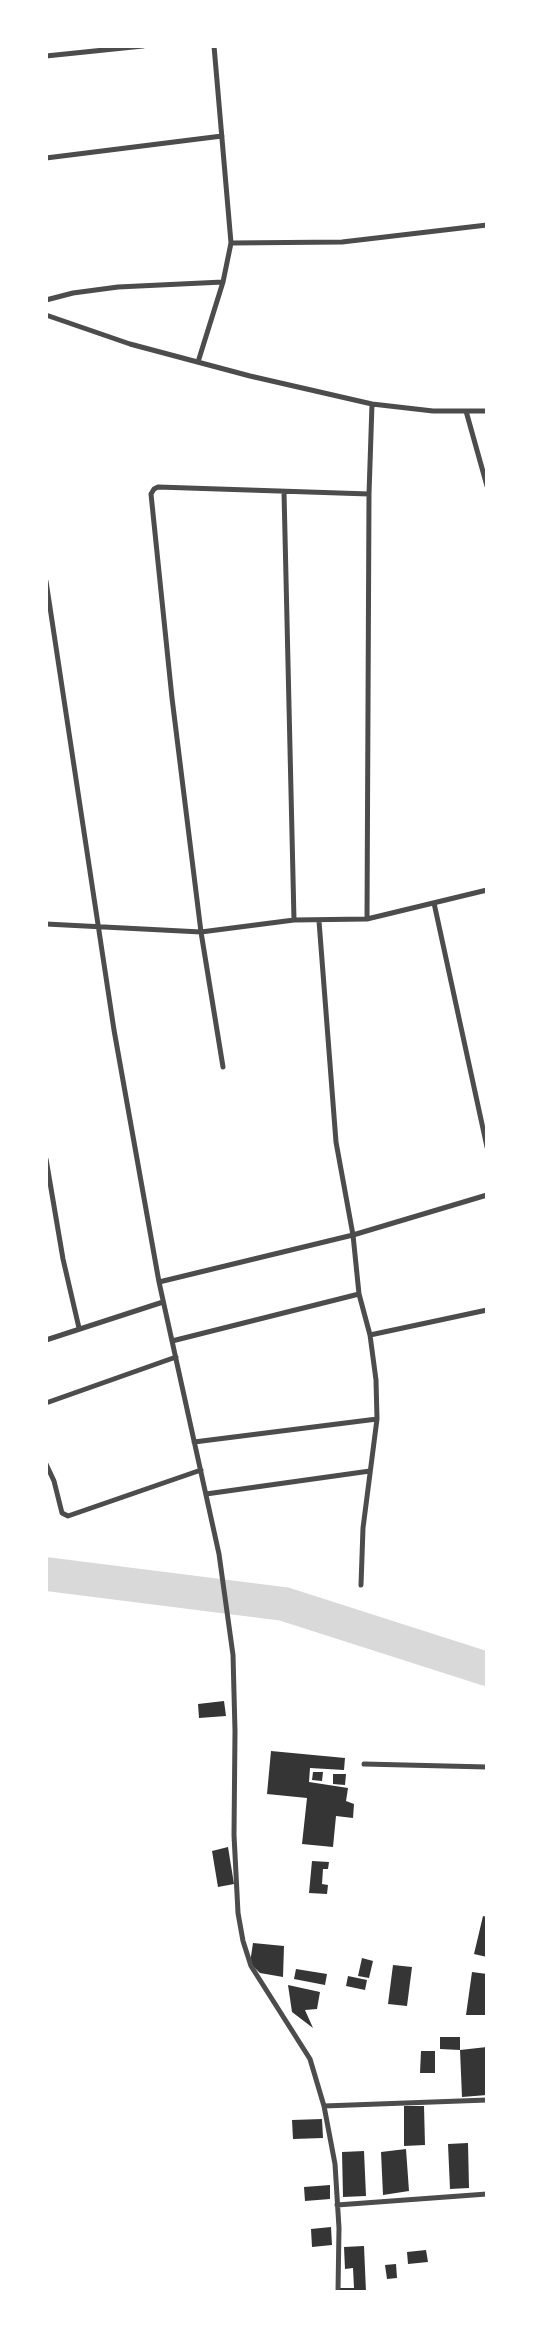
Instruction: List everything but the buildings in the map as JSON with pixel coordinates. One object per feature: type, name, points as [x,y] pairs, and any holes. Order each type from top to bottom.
[{"type":"street","points":[[46,56],[143,46]]},
{"type":"street","points":[[198,362],[222,282],[231,243],[214,46]]},
{"type":"street","points":[[46,158],[222,136]]},
{"type":"street","points":[[231,243],[342,242],[487,224]]},
{"type":"street","points":[[46,300],[118,287],[222,282]]},
{"type":"street","points":[[46,315],[130,344],[372,404],[433,411],[487,411]]},
{"type":"street","points":[[367,919],[369,494],[372,404]]},
{"type":"street","points":[[466,411],[487,486]]},
{"type":"street","points":[[223,1067],[201,932],[172,698],[151,494],[158,486],[369,494]]},
{"type":"street","points":[[284,492],[294,920]]},
{"type":"street","points":[[46,581],[98,925],[159,1282],[219,1554],[233,1655],[235,1731],[234,1835],[238,1912],[242,1941],[251,1966],[310,2059],[324,2106],[335,2164],[338,2205],[338,2292]]},
{"type":"street","points":[[46,924],[98,925],[201,932],[294,920],[367,919],[487,890]]},
{"type":"street","points":[[434,903],[487,1147]]},
{"type":"street","points":[[319,921],[336,1142],[353,1235],[359,1294],[370,1335],[376,1380],[377,1419],[363,1528],[361,1585]]},
{"type":"street","points":[[46,1159],[63,1259],[79,1328]]},
{"type":"street","points":[[159,1282],[353,1235],[487,1196]]},
{"type":"street","points":[[172,1341],[359,1294]]},
{"type":"street","points":[[46,1340],[164,1302]]},
{"type":"street","points":[[370,1335],[487,1310]]},
{"type":"street","points":[[46,1403],[176,1357]]},
{"type":"street","points":[[194,1442],[377,1419]]},
{"type":"street","points":[[46,1464],[54,1481],[62,1514],[68,1516],[200,1470]]},
{"type":"street","points":[[206,1494],[370,1471]]},
{"type":"street","points":[[364,1764],[487,1767]]},
{"type":"street","points":[[324,2106],[487,2100]]},
{"type":"street","points":[[338,2205],[487,2194]]},
{"type":"waterway","points":[[46,1574],[284,1604],[487,1669]]}]
